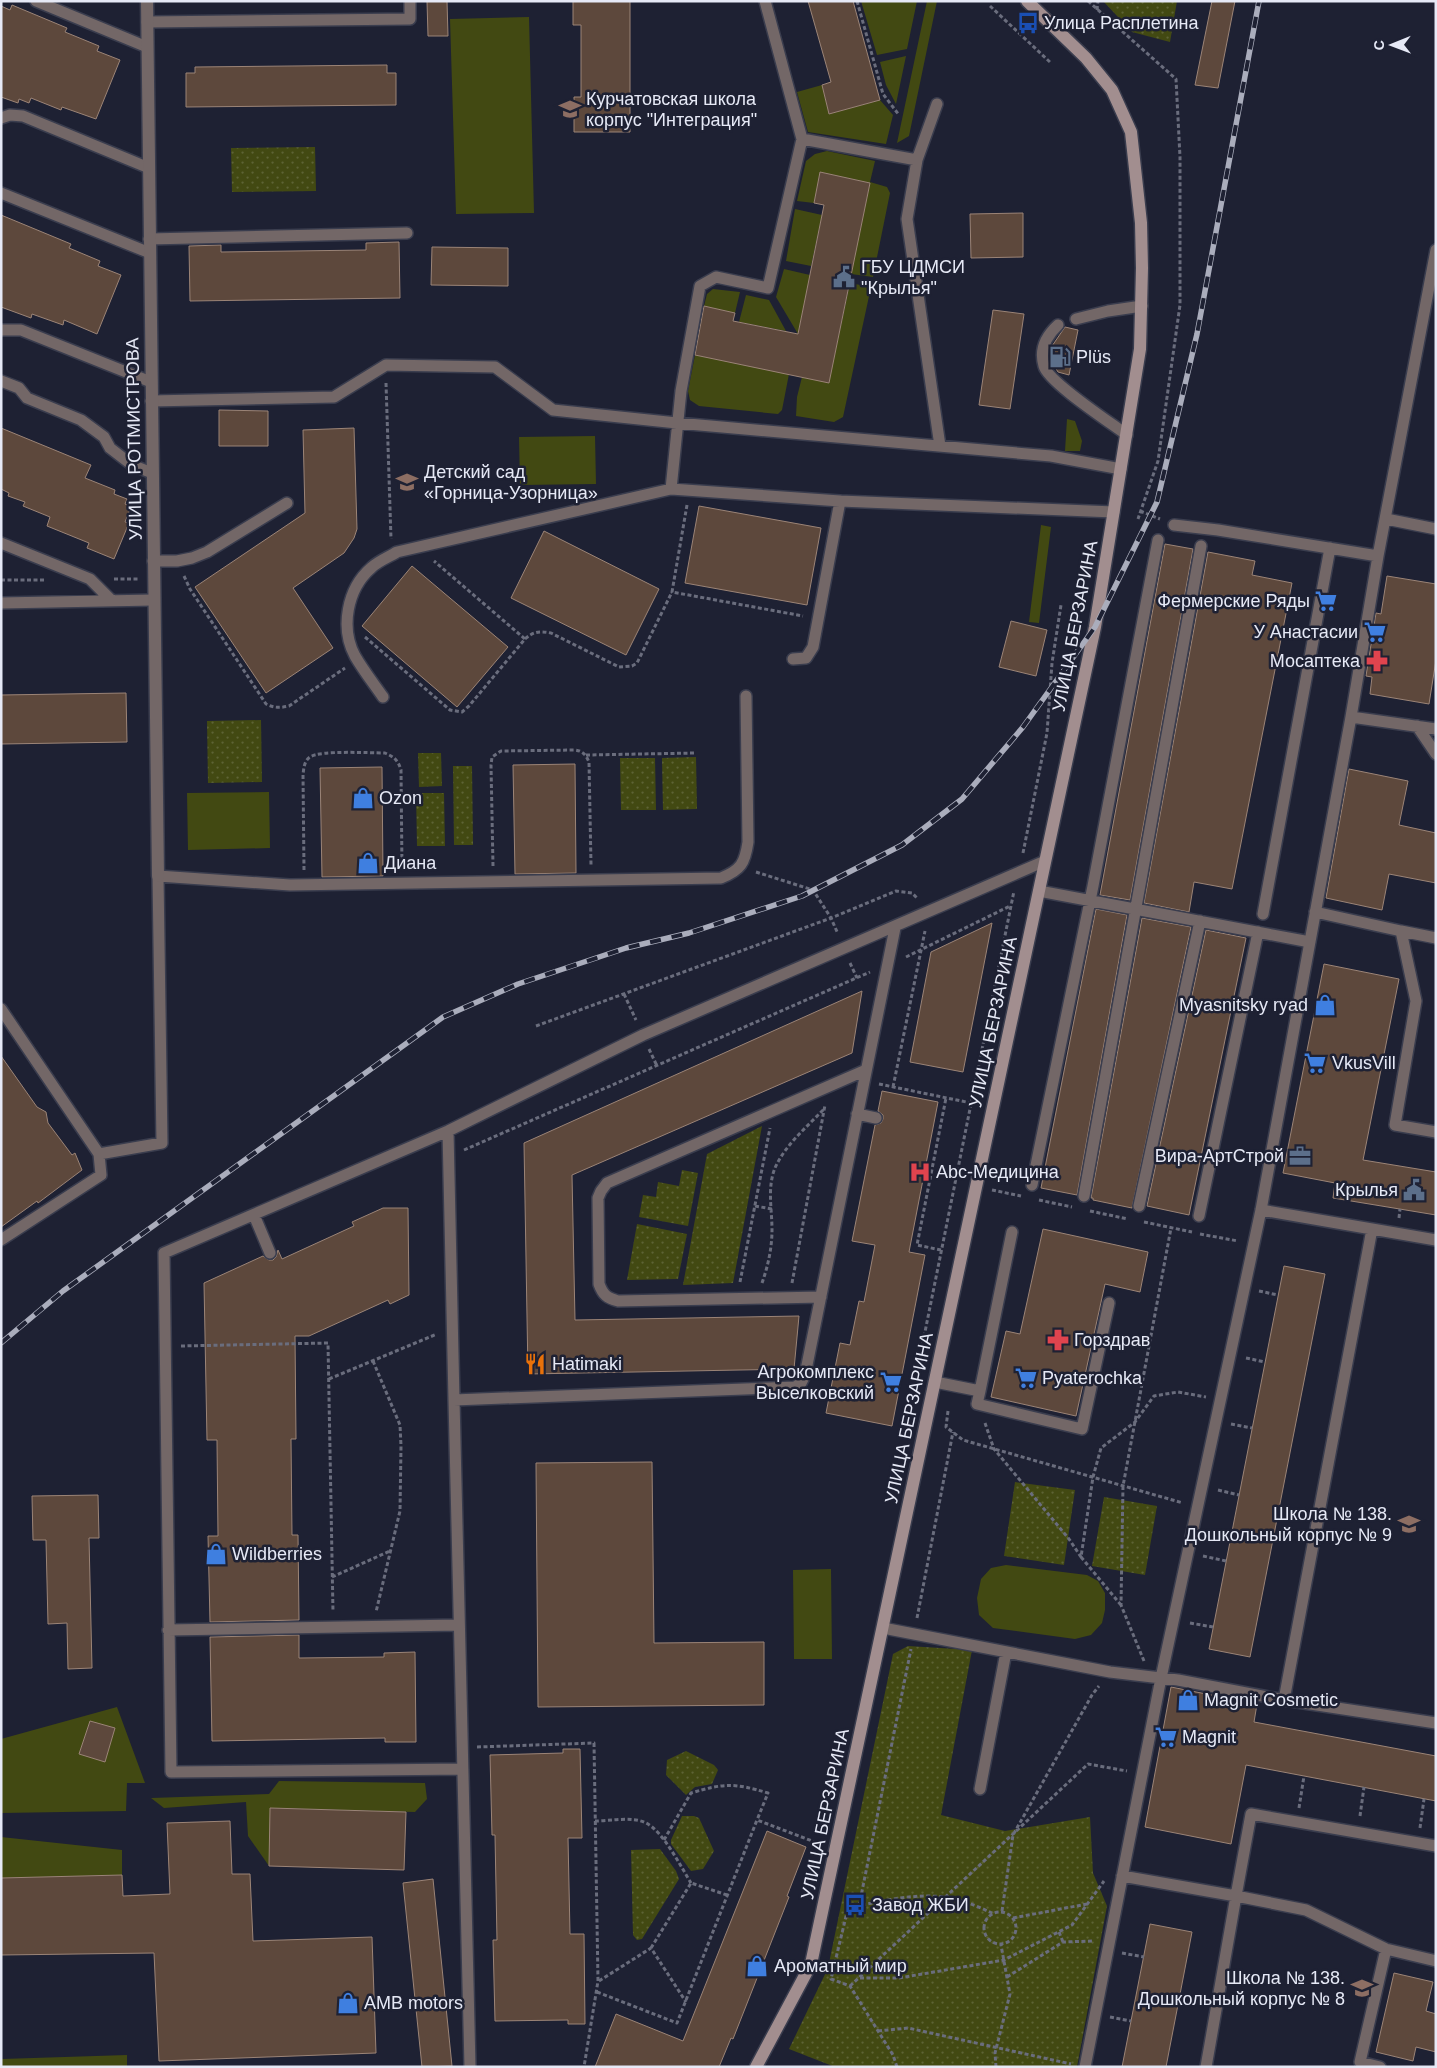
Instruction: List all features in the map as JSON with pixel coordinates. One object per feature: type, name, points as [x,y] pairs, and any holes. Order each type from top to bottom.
[{"type":"street","name":"УЛИЦА РОТМИСТРОВА","points":[[147,1],[153,600],[158,876]]},
{"type":"street","name":"УЛИЦА БЕРЗАРИНА","points":[[756,2067],[811,1964],[1095,627],[1140,348],[1142,306],[1141,223],[1131,132],[1112,90],[1086,58],[1027,1]]},
{"type":"lane","points":[[36,1],[147,47]]},
{"type":"lane","points":[[147,22],[410,19],[410,1]]},
{"type":"lane","points":[[671,490],[677,423],[700,286],[716,277],[768,288],[802,139],[764,1]]},
{"type":"lane","points":[[937,104],[917,160],[907,219],[940,446]]},
{"type":"lane","points":[[1,118],[10,115],[22,116],[149,168]]},
{"type":"lane","points":[[802,139],[917,160]]},
{"type":"lane","points":[[1,193],[150,253]]},
{"type":"lane","points":[[149,239],[407,233]]},
{"type":"lane","points":[[1086,2067],[1143,1773],[1156,1677],[1197,1507],[1260,1210],[1351,718],[1378,556],[1436,250]]},
{"type":"lane","points":[[1076,319],[1108,311],[1142,306]]},
{"type":"lane","points":[[1058,324],[1047,336],[1042,351],[1044,368],[1066,390],[1127,435]]},
{"type":"lane","points":[[1,330],[20,330],[151,382]]},
{"type":"lane","points":[[151,401],[334,398],[386,365],[494,367],[553,410],[677,423],[1051,456],[1121,469]]},
{"type":"lane","points":[[1,381],[19,388],[28,398],[81,420],[104,437],[110,448],[132,464],[152,474]]},
{"type":"lane","points":[[383,697],[355,655],[347,629],[349,604],[359,581],[372,567],[397,552],[671,490],[840,501],[1114,512]]},
{"type":"lane","points":[[793,659],[802,660],[809,656],[814,647],[840,501]]},
{"type":"lane","points":[[153,561],[180,561],[207,552],[287,503]]},
{"type":"lane","points":[[1386,519],[1436,529]]},
{"type":"lane","points":[[1174,525],[1378,556]]},
{"type":"lane","points":[[1032,1185],[1090,900],[1158,540]]},
{"type":"lane","points":[[1,543],[90,580],[112,601]]},
{"type":"lane","points":[[1084,1196],[1201,546]]},
{"type":"lane","points":[[1263,914],[1330,548]]},
{"type":"lane","points":[[1,603],[153,600]]},
{"type":"lane","points":[[99,1154],[162,1143],[158,876],[304,885],[721,878],[734,873],[741,867],[746,857],[748,842],[746,696]]},
{"type":"lane","points":[[1351,718],[1436,729]]},
{"type":"lane","points":[[1417,726],[1436,754]]},
{"type":"lane","points":[[463,1769],[171,1772],[164,1254],[448,1131],[643,1036],[895,928],[1045,861]]},
{"type":"lane","points":[[1039,891],[1310,942]]},
{"type":"lane","points":[[1315,912],[1436,938]]},
{"type":"lane","points":[[1139,1206],[1200,921]]},
{"type":"lane","points":[[454,1400],[795,1387],[801,1383],[805,1375],[821,1298],[895,928]]},
{"type":"lane","points":[[1401,931],[1416,1001],[1395,1125],[1436,1132]]},
{"type":"lane","points":[[1199,1216],[1258,932]]},
{"type":"lane","points":[[1,1008],[99,1154],[101,1175],[1,1240]]},
{"type":"lane","points":[[821,1298],[618,1301],[609,1299],[602,1293],[599,1284],[598,1198],[607,1183],[829,1086],[865,1076]]},
{"type":"lane","points":[[858,1114],[876,1118]]},
{"type":"lane","points":[[448,1131],[458,1625],[470,2067]]},
{"type":"lane","points":[[1260,1210],[1436,1240]]},
{"type":"lane","points":[[254,1215],[270,1253]]},
{"type":"lane","points":[[1284,1700],[1372,1229]]},
{"type":"lane","points":[[1012,1232],[978,1404],[1082,1429],[1109,1303]]},
{"type":"lane","points":[[935,1382],[980,1391]]},
{"type":"lane","points":[[168,1630],[458,1625]]},
{"type":"lane","points":[[882,1628],[1110,1672],[1156,1677],[1284,1700],[1436,1723]]},
{"type":"lane","points":[[980,1789],[1006,1652]]},
{"type":"lane","points":[[1206,2067],[1251,1814],[1436,1846]]},
{"type":"lane","points":[[1122,1876],[1306,1910],[1386,1949],[1436,1961]]},
{"type":"lane","points":[[1380,2067],[1360,2062],[1386,1949]]},
{"type":"path","points":[[857,1],[883,94],[899,115]]},
{"type":"path","points":[[1088,1],[1176,79],[1180,157],[1180,313],[1158,461],[1138,519]]},
{"type":"path","points":[[1097,10],[1098,1]]},
{"type":"path","points":[[990,6],[1052,62]]},
{"type":"path","points":[[386,382],[391,556]]},
{"type":"path","points":[[348,622],[450,710],[456,712],[462,712],[469,706],[532,633],[541,631],[552,633],[619,667],[632,666],[637,662],[672,592],[690,490]]},
{"type":"path","points":[[418,547],[526,639]]},
{"type":"path","points":[[180,561],[190,590],[266,704],[280,708],[289,706],[358,660]]},
{"type":"path","points":[[90,580],[141,579]]},
{"type":"path","points":[[1,580],[51,580]]},
{"type":"path","points":[[672,592],[818,619]]},
{"type":"path","points":[[904,1433],[1047,734],[1052,663],[1060,604]]},
{"type":"path","points":[[493,882],[491,765],[492,757],[501,751],[575,750],[581,751],[586,755],[589,762],[591,880]]},
{"type":"path","points":[[304,885],[304,763],[310,757],[321,754],[376,753],[393,756],[401,770],[403,884]]},
{"type":"path","points":[[586,755],[696,753]]},
{"type":"path","points":[[741,867],[814,890],[831,918]]},
{"type":"path","points":[[536,1026],[831,918],[896,891],[912,893],[929,912],[893,1087]]},
{"type":"path","points":[[448,1157],[922,950],[1011,905]]},
{"type":"path","points":[[865,1076],[893,1087],[972,1103]]},
{"type":"path","points":[[789,1298],[829,1086]]},
{"type":"path","points":[[942,1250],[917,1245],[946,1098]]},
{"type":"path","points":[[754,1299],[761,1285],[770,1254],[772,1180],[781,1157],[824,1108]]},
{"type":"path","points":[[737,1299],[773,1111]]},
{"type":"path","points":[[956,1180],[1078,1208]]},
{"type":"path","points":[[755,1206],[772,1209]]},
{"type":"path","points":[[1087,1210],[1134,1220]]},
{"type":"path","points":[[1143,1222],[1253,1243]]},
{"type":"path","points":[[1121,1605],[1123,1486],[1171,1228]]},
{"type":"path","points":[[1257,1290],[1278,1295]]},
{"type":"path","points":[[329,1379],[453,1327]]},
{"type":"path","points":[[165,1346],[328,1343],[333,1628]]},
{"type":"path","points":[[1243,1358],[1265,1362]]},
{"type":"path","points":[[373,1361],[400,1426],[400,1511],[373,1627]]},
{"type":"path","points":[[950,1384],[946,1427],[963,1440],[1197,1507]]},
{"type":"path","points":[[1081,1557],[1093,1477],[1101,1448],[1135,1422],[1154,1396],[1178,1392],[1220,1400]]},
{"type":"path","points":[[978,1404],[994,1449],[1121,1605],[1156,1677]]},
{"type":"path","points":[[1228,1433],[1231,1417]]},
{"type":"path","points":[[1230,1424],[1252,1428]]},
{"type":"path","points":[[859,1906],[953,1432]]},
{"type":"path","points":[[1215,1497],[1218,1481]]},
{"type":"path","points":[[1216,1490],[1239,1495]]},
{"type":"path","points":[[1201,1566],[1205,1547]]},
{"type":"path","points":[[332,1577],[390,1551]]},
{"type":"path","points":[[1203,1556],[1226,1561]]},
{"type":"path","points":[[1188,1632],[1190,1622],[1213,1627]]},
{"type":"path","points":[[1002,1912],[1012,1835],[1092,1695],[1110,1672]]},
{"type":"path","points":[[462,1747],[594,1743],[598,1981],[584,2067]]},
{"type":"path","points":[[850,1986],[1088,1764],[1143,1773]]},
{"type":"path","points":[[1296,1822],[1304,1776]]},
{"type":"path","points":[[597,1992],[678,2024],[768,1793],[740,1785],[716,1785],[691,1793],[664,1840]]},
{"type":"path","points":[[1357,1832],[1364,1787]]},
{"type":"path","points":[[1417,1843],[1424,1799]]},
{"type":"path","points":[[596,1821],[634,1820],[647,1823],[664,1840],[691,1883],[728,1895]]},
{"type":"path","points":[[757,1820],[836,1850]]},
{"type":"path","points":[[860,1978],[899,1978],[1004,1960],[1072,1925],[1104,1881],[1122,1876]]},
{"type":"path","points":[[598,1981],[651,1948],[691,1883]]},
{"type":"path","points":[[897,2067],[893,2055],[850,1986],[831,1979],[848,1908],[910,1896],[946,1897],[958,1899],[992,1913],[1002,1912],[1013,1918],[1087,1904]]},
{"type":"path","points":[[992,1913],[985,1921],[984,1933],[990,1942],[1001,1945],[1012,1940],[1017,1929],[1013,1918]]},
{"type":"path","points":[[1059,1932],[1064,1942]]},
{"type":"path","points":[[1007,1977],[1064,1942],[1110,1941]]},
{"type":"path","points":[[996,2067],[997,2047],[1010,1994],[1001,1945]]},
{"type":"path","points":[[651,1948],[686,2002]]},
{"type":"path","points":[[878,2031],[908,2028],[1073,2065]]},
{"type":"green space","points":[[861,1],[917,1],[907,49],[877,55]]},
{"type":"green space","points":[[927,1],[937,1],[909,136],[897,143]]},
{"type":"green space","points":[[1103,1],[1177,1],[1170,42],[1132,32]]},
{"type":"green space","points":[[529,17],[534,213],[456,214],[450,19]]},
{"type":"green space","points":[[906,56],[896,104],[886,85],[880,62]]},
{"type":"green space","points":[[822,85],[829,114],[880,100],[893,115],[886,144],[808,132],[797,92]]},
{"type":"green space","points":[[315,147],[316,191],[232,192],[231,148]]},
{"type":"green space","points":[[827,151],[875,161],[870,182],[887,187],[890,193],[873,277],[851,274],[870,183],[820,172],[814,203],[797,201],[806,161],[815,154]]},
{"type":"green space","points":[[795,209],[822,215],[811,266],[786,261]]},
{"type":"green space","points":[[784,269],[810,275],[798,334],[776,297]]},
{"type":"green space","points":[[850,283],[871,287],[843,417],[834,422],[796,416],[797,397],[802,377],[829,382]]},
{"type":"green space","points":[[713,289],[740,292],[735,313],[704,306],[707,294]]},
{"type":"green space","points":[[746,295],[769,300],[786,331],[739,322]]},
{"type":"green space","points":[[695,355],[789,374],[782,410],[778,414],[699,406],[690,400],[688,391]]},
{"type":"green space","points":[[1067,419],[1075,421],[1082,441],[1080,451],[1065,451]]},
{"type":"green space","points":[[595,436],[596,484],[520,485],[519,437]]},
{"type":"green space","points":[[1041,525],[1051,527],[1039,623],[1029,622]]},
{"type":"green space","points":[[261,720],[262,782],[208,783],[207,721]]},
{"type":"green space","points":[[418,753],[441,753],[442,786],[419,787]]},
{"type":"green space","points":[[696,757],[697,809],[663,810],[662,758]]},
{"type":"green space","points":[[620,758],[655,758],[656,810],[621,810]]},
{"type":"green space","points":[[453,766],[472,766],[473,845],[454,845]]},
{"type":"green space","points":[[269,792],[270,848],[188,850],[187,793]]},
{"type":"green space","points":[[416,793],[444,793],[445,846],[417,846]]},
{"type":"green space","points":[[762,1126],[733,1283],[683,1285],[707,1154]]},
{"type":"green space","points":[[682,1170],[698,1173],[688,1226],[639,1217],[643,1195],[656,1197],[658,1182],[679,1186]]},
{"type":"green space","points":[[637,1224],[687,1234],[678,1279],[627,1280]]},
{"type":"green space","points":[[1015,1482],[1075,1490],[1064,1565],[1004,1556]]},
{"type":"green space","points":[[1104,1497],[1157,1506],[1145,1575],[1092,1566]]},
{"type":"green space","points":[[1006,1565],[1087,1575],[1098,1581],[1105,1593],[1105,1610],[1102,1623],[1091,1635],[1075,1639],[993,1628],[979,1615],[977,1598],[981,1579],[991,1568]]},
{"type":"green space","points":[[831,1569],[832,1659],[794,1659],[793,1570]]},
{"type":"green space","points":[[908,1646],[972,1650],[941,1815],[1005,1831],[1090,1817],[1093,1873],[1107,1906],[1077,2067],[835,2067],[789,2049],[828,1968],[893,1654]]},
{"type":"green space","points":[[117,1707],[145,1783],[127,1783],[126,1811],[1,1813],[1,1739]]},
{"type":"green space","points":[[686,1751],[714,1765],[718,1770],[712,1784],[695,1787],[686,1795],[666,1775],[667,1760]]},
{"type":"green space","points":[[279,1781],[425,1783],[427,1799],[415,1812],[271,1808],[269,1866],[248,1836],[246,1802],[164,1808],[151,1798],[269,1794]]},
{"type":"green space","points":[[682,1816],[699,1818],[714,1851],[703,1869],[691,1871],[671,1844]]},
{"type":"green space","points":[[1,1837],[122,1850],[122,1875],[1,1878]]},
{"type":"green space","points":[[660,1849],[676,1871],[679,1879],[642,1939],[637,1940],[633,1935],[631,1850]]},
{"type":"green space","points":[[127,2055],[127,2067],[2,2067],[2,2059]]},
{"type":"building","points":[[427,1],[447,1],[448,36],[428,36]]},
{"type":"building","points":[[573,1],[630,1],[630,132],[574,132],[574,97],[581,97],[581,25],[573,25]]},
{"type":"building","points":[[808,1],[853,1],[880,100],[829,114],[822,85],[831,82]]},
{"type":"building","points":[[1212,1],[1235,1],[1218,88],[1195,85]]},
{"type":"building","points":[[12,5],[67,28],[65,32],[99,46],[97,51],[120,60],[96,119],[62,107],[61,110],[31,98],[29,103],[19,99],[18,103],[1,97],[1,6],[10,10]]},
{"type":"building","points":[[387,65],[387,73],[396,73],[396,105],[186,107],[186,73],[195,73],[195,67]]},
{"type":"building","points":[[820,172],[870,183],[829,383],[695,355],[704,306],[735,313],[733,321],[798,334],[824,205],[814,203]]},
{"type":"building","points":[[1023,213],[1023,257],[971,258],[970,214]]},
{"type":"building","points":[[1,215],[71,244],[69,248],[100,261],[98,266],[121,275],[97,334],[64,320],[63,325],[32,314],[31,318],[1,307]]},
{"type":"building","points":[[399,242],[400,298],[190,301],[189,246],[221,245],[221,252],[366,250],[366,243]]},
{"type":"building","points":[[432,247],[508,248],[508,286],[431,285]]},
{"type":"building","points":[[993,310],[1024,314],[1010,409],[979,405]]},
{"type":"building","name":"Plüs","points":[[1065,327],[1078,330],[1069,375],[1058,372],[1050,359],[1052,346]]},
{"type":"building","points":[[219,410],[268,411],[268,446],[219,446]]},
{"type":"building","points":[[1,428],[91,465],[85,478],[115,490],[114,494],[127,499],[125,504],[131,507],[125,522],[129,523],[114,559],[87,548],[89,543],[47,526],[50,517],[23,506],[25,502],[8,496],[9,493],[1,489]]},
{"type":"building","points":[[354,428],[357,529],[354,538],[344,553],[293,588],[333,648],[266,693],[195,587],[305,513],[303,430]]},
{"type":"building","points":[[699,506],[821,528],[807,605],[685,583]]},
{"type":"building","points":[[544,531],[659,589],[626,655],[511,598]]},
{"type":"building","points":[[1165,544],[1193,549],[1130,900],[1100,895]]},
{"type":"building","points":[[1208,552],[1255,561],[1252,575],[1292,583],[1232,889],[1194,882],[1189,912],[1144,903]]},
{"type":"building","points":[[412,566],[508,647],[457,707],[362,626]]},
{"type":"building","points":[[1387,576],[1436,584],[1436,660],[1429,704],[1370,694],[1372,677],[1366,676],[1376,613],[1381,614]]},
{"type":"building","points":[[1011,621],[1047,630],[1036,676],[999,667]]},
{"type":"building","points":[[126,693],[127,742],[1,744],[1,695]]},
{"type":"building","points":[[575,764],[576,873],[515,874],[513,765]]},
{"type":"building","points":[[382,767],[383,876],[322,877],[320,768]]},
{"type":"building","points":[[1349,769],[1408,781],[1399,825],[1436,833],[1436,883],[1389,874],[1382,910],[1326,898]]},
{"type":"building","points":[[1096,909],[1127,915],[1077,1195],[1041,1188]]},
{"type":"building","points":[[1142,918],[1191,927],[1132,1208],[1091,1198]]},
{"type":"building","points":[[992,923],[963,1072],[910,1062],[931,952]]},
{"type":"building","points":[[1206,930],[1246,938],[1189,1215],[1147,1206]]},
{"type":"building","points":[[1324,964],[1399,979],[1363,1160],[1436,1172],[1436,1215],[1333,1198],[1335,1183],[1283,1173]]},
{"type":"building","points":[[862,991],[852,1053],[572,1175],[575,1320],[799,1316],[794,1369],[528,1374],[524,1143]]},
{"type":"building","points":[[1,1056],[37,1107],[46,1112],[48,1123],[72,1155],[75,1153],[82,1170],[38,1203],[37,1201],[1,1227]]},
{"type":"building","points":[[882,1091],[938,1102],[909,1252],[925,1255],[892,1426],[826,1413],[840,1343],[850,1345],[859,1301],[864,1302],[875,1245],[852,1241],[875,1125],[881,1123],[883,1119],[883,1115],[878,1111]]},
{"type":"building","points":[[383,1208],[408,1208],[409,1295],[390,1304],[388,1300],[309,1336],[295,1336],[296,1439],[291,1439],[292,1535],[298,1535],[299,1620],[210,1622],[208,1536],[218,1536],[217,1440],[207,1440],[204,1283],[263,1256],[273,1260],[278,1250],[282,1259],[354,1226],[352,1222]]},
{"type":"building","points":[[1043,1229],[1148,1252],[1140,1292],[1105,1284],[1076,1416],[991,1397],[1006,1331],[1020,1334]]},
{"type":"building","points":[[1284,1266],[1325,1274],[1250,1657],[1209,1649]]},
{"type":"building","points":[[652,1462],[654,1643],[764,1642],[764,1705],[538,1707],[536,1463]]},
{"type":"building","points":[[98,1495],[99,1538],[89,1538],[92,1668],[68,1669],[67,1623],[48,1624],[46,1540],[33,1540],[32,1496]]},
{"type":"building","points":[[299,1635],[299,1658],[384,1657],[384,1653],[415,1652],[416,1742],[385,1742],[385,1738],[212,1741],[210,1637]]},
{"type":"building","points":[[1171,1687],[1257,1704],[1254,1722],[1436,1756],[1436,1801],[1246,1765],[1231,1844],[1145,1827]]},
{"type":"building","points":[[90,1721],[115,1728],[105,1762],[79,1754]]},
{"type":"building","points":[[563,1749],[580,1749],[582,1838],[568,1838],[570,1934],[584,1934],[585,2024],[568,2024],[568,2020],[495,2021],[493,1940],[497,1940],[495,1835],[492,1835],[490,1755],[563,1753]]},
{"type":"building","points":[[270,1808],[406,1812],[404,1870],[269,1866]]},
{"type":"building","points":[[230,1821],[232,1874],[250,1874],[253,1941],[372,1937],[376,2053],[159,2061],[154,1953],[1,1955],[1,1878],[122,1875],[123,1896],[170,1894],[167,1823]]},
{"type":"building","points":[[767,1831],[806,1847],[787,1896],[789,1897],[733,2039],[731,2038],[719,2067],[595,2067],[616,2014],[683,2041]]},
{"type":"building","points":[[433,1879],[452,2066],[422,2067],[403,1883]]},
{"type":"building","points":[[1150,1924],[1192,1932],[1166,2067],[1122,2067]]},
{"type":"building","points":[[1394,1973],[1433,1982],[1426,2011],[1436,2014],[1436,2052],[1416,2047],[1413,2061],[1376,2052]]},
{"type":"railway","points":[[1,1343],[63,1291],[443,1017],[518,984],[626,948],[689,933],[802,896],[902,845],[962,799],[1023,727],[1095,627],[1157,502],[1197,334],[1259,1]]},
{"type":"place","name":"Улица Расплетина","points":[[1028,23]]},
{"type":"place","name":"Курчатовская школа корпус \"Интеграция\"","points":[[570,109]]},
{"type":"place","name":"ГБУ ЦДМСИ \"Крылья\"","points":[[844,277]]},
{"type":"place","name":"Plüs","points":[[1060,357]]},
{"type":"place","name":"Детский сад «Горница-Узорница»","points":[[407,482]]},
{"type":"place","name":"Фермерские Ряды","points":[[1326,601]]},
{"type":"place","name":"У Анастасии","points":[[1375,632]]},
{"type":"place","name":"Мосаптека","points":[[1377,661]]},
{"type":"place","name":"Ozon","points":[[363,798]]},
{"type":"place","name":"Диана","points":[[368,863]]},
{"type":"place","name":"Myasnitsky ryad","points":[[1325,1005]]},
{"type":"place","name":"VkusVill","points":[[1315,1063]]},
{"type":"place","name":"Вира-АртСтрой","points":[[1300,1156]]},
{"type":"place","name":"Abc-Медицина","points":[[920,1172]]},
{"type":"place","name":"Крылья","points":[[1414,1190]]},
{"type":"place","name":"Горздрав","points":[[1058,1340]]},
{"type":"place","name":"Hatimaki","points":[[535,1364]]},
{"type":"place","name":"Pyaterochka","points":[[1026,1378]]},
{"type":"place","name":"Агрокомплекс Выселковский","points":[[891,1382]]},
{"type":"place","name":"Школа № 138. Дошкольный корпус № 9","points":[[1409,1524]]},
{"type":"place","name":"Wildberries","points":[[216,1554]]},
{"type":"place","name":"Magnit Cosmetic","points":[[1188,1700]]},
{"type":"place","name":"Magnit","points":[[1166,1737]]},
{"type":"place","name":"Завод ЖБИ","points":[[855,1905]]},
{"type":"place","name":"Ароматный мир","points":[[757,1966]]},
{"type":"place","name":"Школа № 138. Дошкольный корпус № 8","points":[[1362,1988]]},
{"type":"place","name":"AMB motors","points":[[348,2003]]}]
